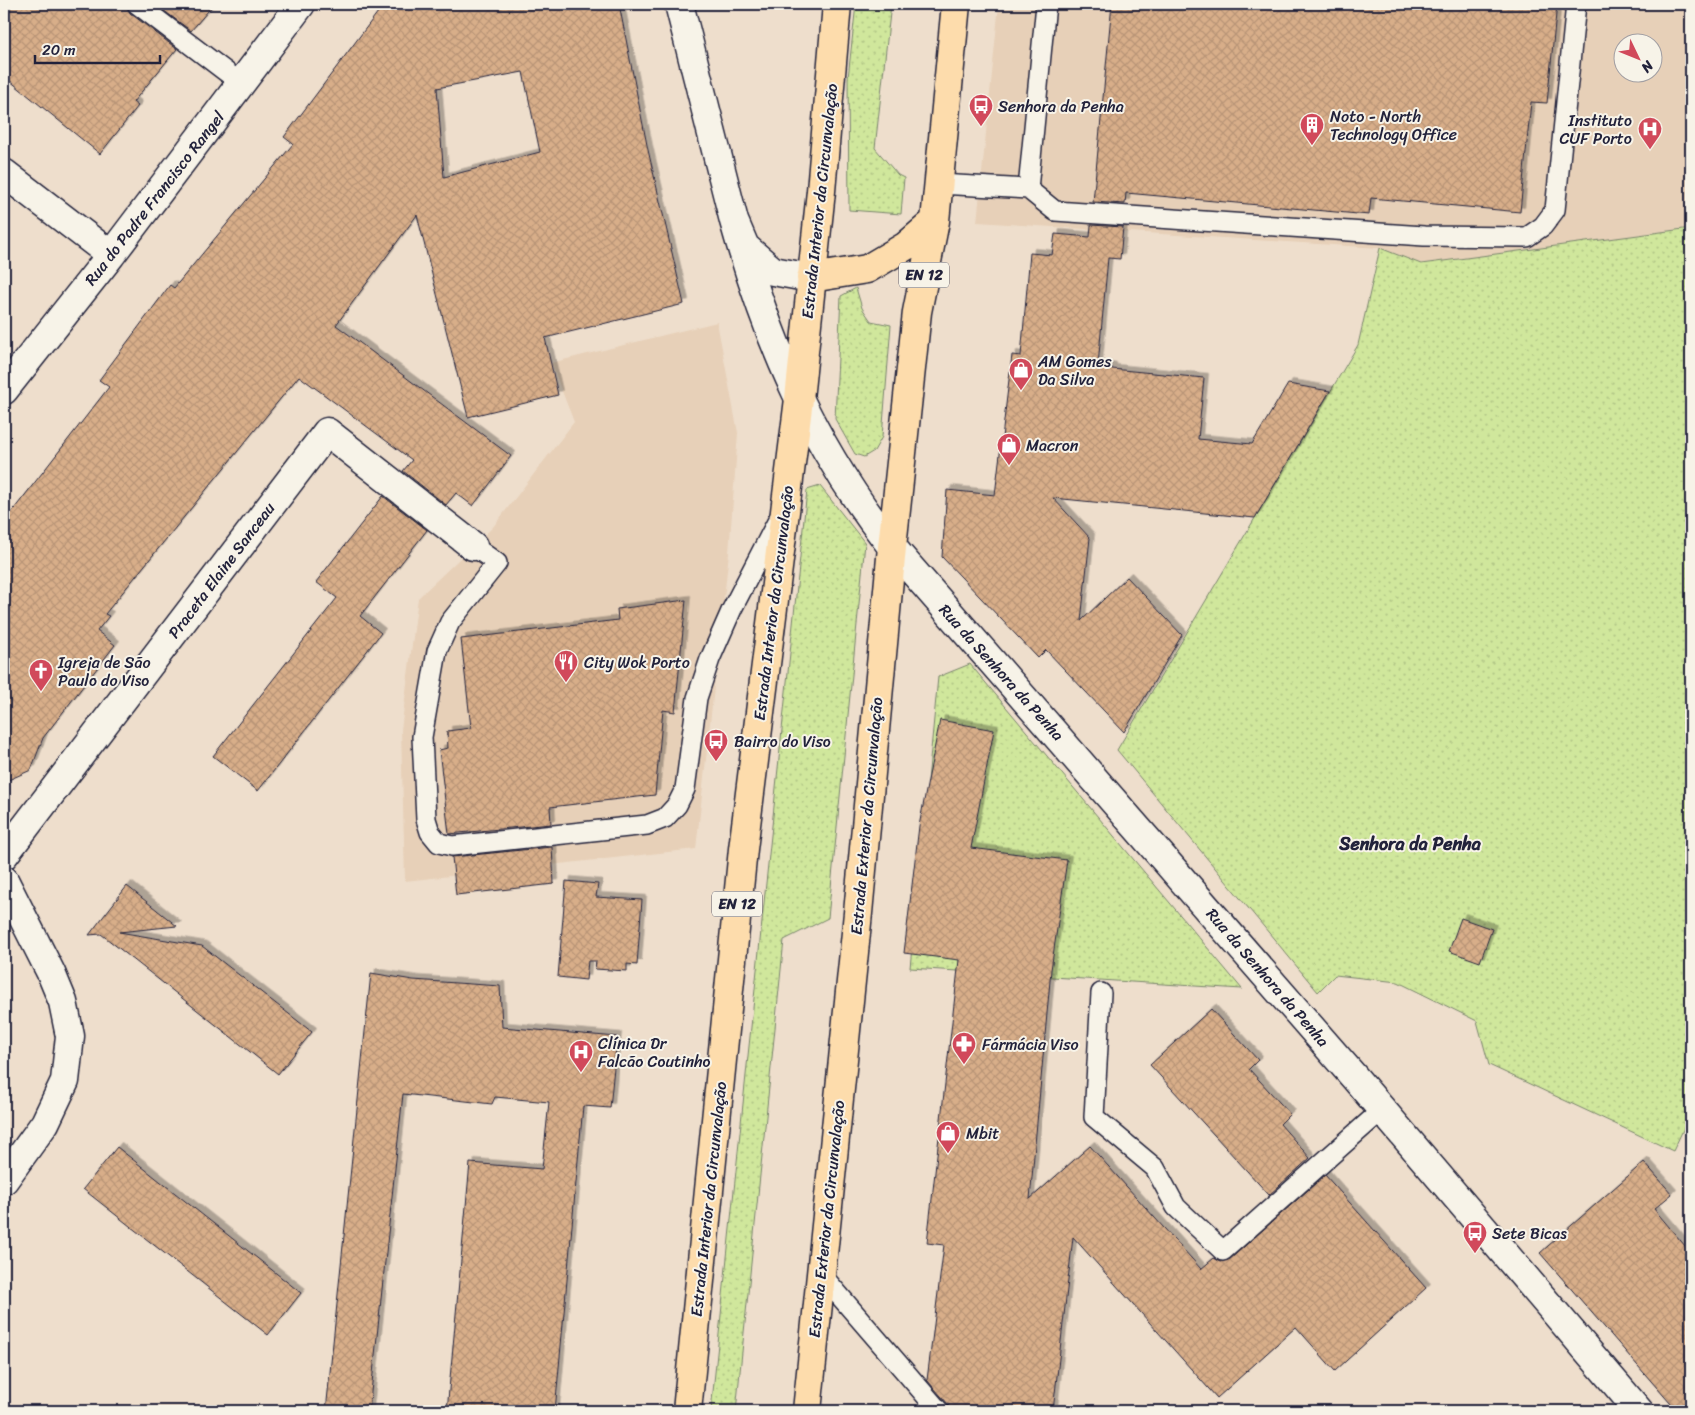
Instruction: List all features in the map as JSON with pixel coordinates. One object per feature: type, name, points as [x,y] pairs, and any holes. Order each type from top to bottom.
[{"type":"main road","name":"Estrada Interior da Circunvalação","points":[[687,1411],[743,849],[799,399],[838,4]]},
{"type":"main road","name":"Estrada Exterior da Circunvalação","points":[[807,1411],[858,913],[892,547],[917,312],[935,221],[956,4]]},
{"type":"main road","points":[[811,278],[867,268],[906,246],[935,221]]},
{"type":"street","name":"Rua do Padre Francisco Rangel","points":[[4,390],[111,255],[301,4]]},
{"type":"street","points":[[679,4],[734,222],[744,246],[773,271],[811,278]]},
{"type":"street","points":[[4,174],[111,255]]},
{"type":"street","name":"Rua da Senhora da Penha","points":[[734,222],[767,328],[799,399],[836,468],[861,508],[892,547],[1079,759],[1640,1411]]},
{"type":"street","name":"Praceta Elaine Sanceau","points":[[4,855],[327,432],[473,546]]},
{"type":"street","points":[[4,880],[51,973],[63,1002],[70,1036],[65,1081],[45,1123],[4,1180]]},
{"type":"lane","points":[[137,4],[242,84]]},
{"type":"lane","points":[[1028,189],[1046,4]]},
{"type":"lane","points":[[939,184],[1028,189],[1055,211],[1424,236],[1527,237],[1543,226],[1555,210],[1576,4]]},
{"type":"lane","points":[[473,546],[497,563],[450,622],[437,651],[422,737],[426,819],[430,832],[439,843],[452,846],[647,825],[665,818],[677,805],[685,789],[698,698],[710,659],[732,609],[785,506]]},
{"type":"lane","points":[[1101,993],[1094,1117],[1155,1168],[1176,1207],[1223,1250],[1382,1110]]},
{"type":"lane","points":[[820,1274],[939,1411]]},
{"type":"shaded area","points":[[999,4],[1691,4],[1691,228],[1421,264],[1379,248],[977,222]]},
{"type":"shaded area","points":[[717,322],[738,433],[729,553],[696,849],[405,881],[401,730],[418,598],[493,527],[574,422],[551,363]]},
{"type":"green space","points":[[856,4],[891,4],[875,148],[898,175],[904,178],[901,214],[849,210],[848,78]]},
{"type":"green space","points":[[1691,228],[1691,1113],[1673,1151],[1489,1065],[1477,1021],[1398,982],[1335,975],[1318,992],[1117,750],[1358,345],[1380,248],[1421,264]]},
{"type":"green space","points":[[856,288],[862,308],[871,321],[891,325],[882,437],[874,451],[864,457],[855,454],[835,419],[841,296]]},
{"type":"green space","points":[[820,486],[865,543],[828,918],[784,940],[736,1411],[711,1411],[807,490]]},
{"type":"green space","points":[[970,664],[1242,989],[910,968],[938,677]]},
{"type":"building","points":[[4,4],[126,4],[130,13],[177,49],[133,102],[138,106],[100,154],[4,76]]},
{"type":"building","points":[[155,4],[214,4],[191,31]]},
{"type":"building","points":[[384,4],[619,4],[648,150],[684,304],[545,338],[558,395],[468,417],[417,215],[336,325],[511,456],[473,506],[456,493],[446,505],[403,471],[412,460],[299,376],[105,614],[109,616],[97,631],[115,645],[43,738],[31,770],[4,782],[4,522],[109,387],[99,380],[170,285],[174,288],[293,144],[284,137]],"holes":[[[523,72],[540,152],[444,177],[437,88]]]},
{"type":"building","name":"Noto - North Technology Office","points":[[1112,4],[1557,4],[1547,103],[1531,102],[1520,212],[1371,198],[1369,215],[1126,193],[1125,204],[1093,202]]},
{"type":"building","points":[[1091,225],[1123,227],[1120,259],[1108,258],[1098,365],[1112,367],[1112,369],[1204,378],[1198,439],[1252,444],[1288,384],[1330,391],[1255,518],[1053,498],[1090,538],[1081,621],[1127,577],[1182,635],[1124,732],[1046,650],[1038,658],[942,557],[947,490],[995,495],[1012,355],[1021,356],[1030,253],[1052,255],[1055,234],[1090,237]]},
{"type":"building","points":[[383,496],[427,530],[360,616],[381,633],[258,791],[213,756],[337,598],[316,582]]},
{"type":"building","name":"City Wok Porto","points":[[686,600],[675,712],[663,710],[655,795],[550,807],[551,824],[449,834],[439,750],[448,748],[447,731],[471,728],[461,639],[618,620],[617,609]]},
{"type":"building","points":[[940,720],[994,730],[971,848],[1067,860],[1051,970],[1030,1199],[1090,1146],[1201,1269],[1214,1258],[1221,1262],[1230,1259],[1325,1175],[1426,1288],[1335,1371],[1296,1327],[1217,1398],[1073,1237],[1053,1411],[950,1411],[948,1404],[927,1380],[944,1245],[927,1243],[959,960],[904,953],[919,826]]},
{"type":"building","points":[[552,847],[554,884],[456,895],[452,857]]},
{"type":"building","points":[[566,881],[598,884],[596,897],[642,900],[637,965],[627,964],[627,971],[595,969],[596,961],[588,961],[586,980],[558,977]]},
{"type":"building","points":[[127,886],[177,926],[119,932],[202,946],[312,1032],[278,1074],[101,934],[89,935]]},
{"type":"building","points":[[1461,918],[1492,929],[1480,962],[1449,951]]},
{"type":"building","points":[[371,973],[413,980],[500,986],[502,1027],[617,1037],[610,1108],[583,1106],[555,1411],[447,1411],[470,1163],[542,1169],[549,1102],[495,1097],[492,1104],[403,1094],[369,1411],[326,1411]]},
{"type":"building","points":[[1211,1009],[1258,1060],[1249,1069],[1290,1114],[1280,1124],[1310,1158],[1269,1195],[1150,1065]]},
{"type":"building","points":[[117,1147],[301,1293],[268,1335],[83,1189]]},
{"type":"building","points":[[1644,1162],[1672,1194],[1654,1209],[1691,1253],[1691,1411],[1677,1411],[1540,1253]]},
{"type":"place","name":"Senhora da Penha","points":[[981,127]]},
{"type":"place","name":"Noto - North Technology Office","points":[[1312,146]]},
{"type":"place","name":"Instituto CUF Porto","points":[[1650,150]]},
{"type":"place","name":"AM Gomes Da Silva","points":[[1021,391]]},
{"type":"place","name":"Macron","points":[[1009,466]]},
{"type":"place","name":"City Wok Porto","points":[[566,683]]},
{"type":"place","name":"Igreja de São Paulo do Viso","points":[[41,692]]},
{"type":"place","name":"Bairro do Viso","points":[[716,762]]},
{"type":"place","name":"Fármácia Viso","points":[[964,1065]]},
{"type":"place","name":"Clínica Dr Falcão Coutinho","points":[[581,1073]]},
{"type":"place","name":"Mbit","points":[[948,1154]]},
{"type":"place","name":"Sete Bicas","points":[[1475,1254]]},
{"type":"district","name":"Senhora da Penha","points":[[1410,844]]}]
